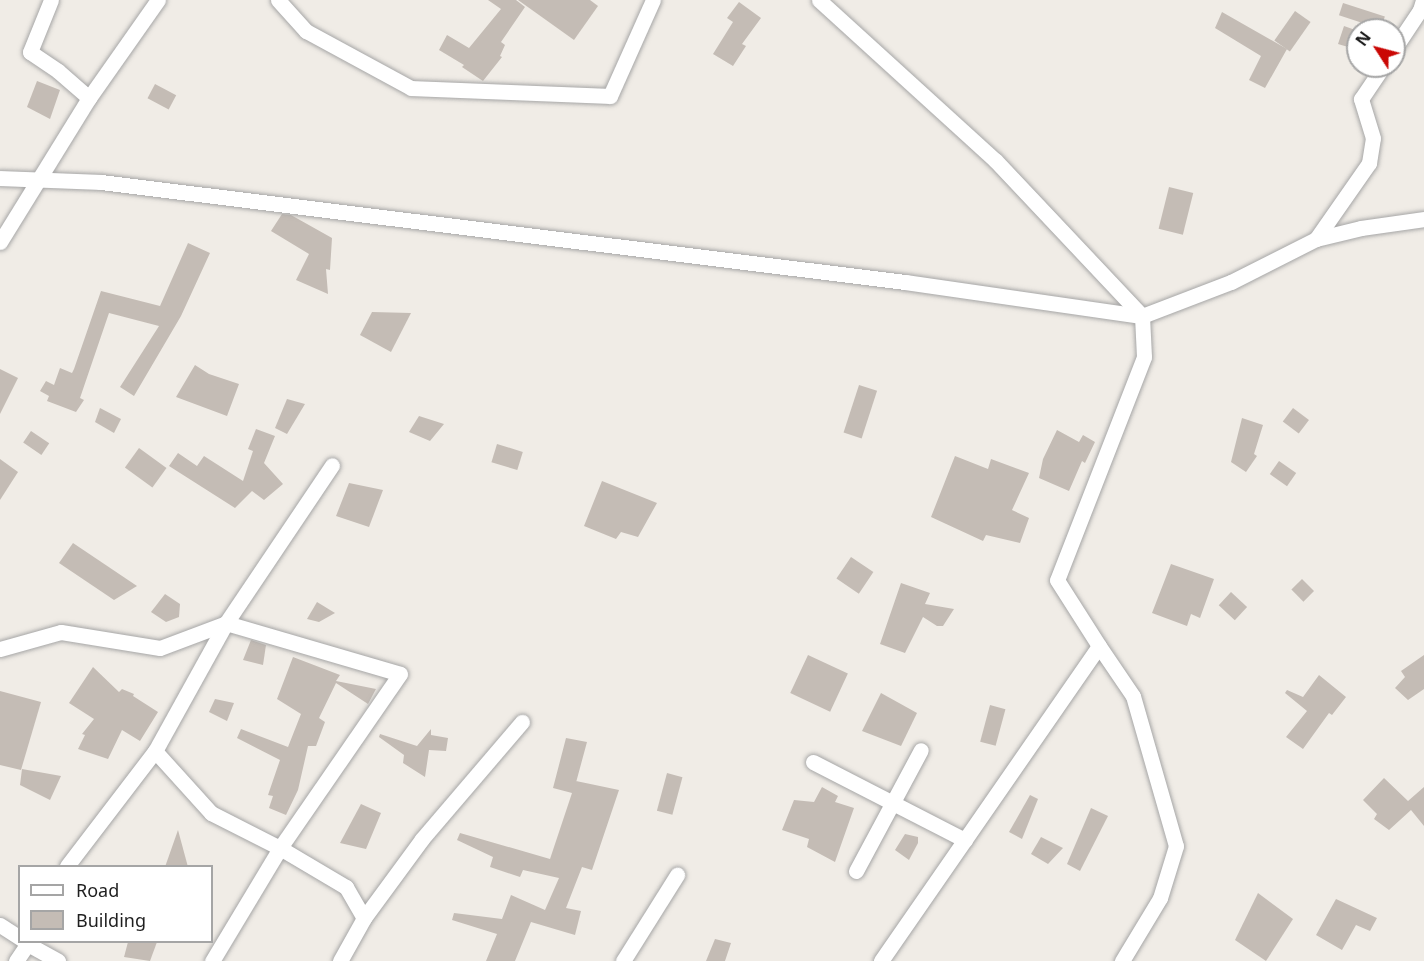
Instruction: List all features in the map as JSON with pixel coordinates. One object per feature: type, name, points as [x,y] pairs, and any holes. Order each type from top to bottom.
[{"type":"street","points":[[51,0],[30,52],[58,71],[89,98]]},
{"type":"street","points":[[0,242],[89,98],[158,0]]},
{"type":"street","points":[[278,0],[306,30],[411,88],[610,96],[653,0]]},
{"type":"street","points":[[819,0],[995,160],[1142,316],[1144,348],[1057,580],[1133,696],[1176,846],[1160,898],[1122,961]]},
{"type":"street","points":[[1406,31],[1423,6]]},
{"type":"street","points":[[1316,239],[1369,163],[1373,138],[1361,99],[1375,78]]},
{"type":"street","points":[[0,178],[101,182],[905,282],[1142,316],[1231,282],[1316,239],[1361,228],[1424,219]]},
{"type":"street","points":[[69,865],[155,751],[226,623],[332,465]]},
{"type":"street","points":[[0,649],[61,632],[160,648],[226,623],[400,674],[280,848],[212,961]]},
{"type":"street","points":[[881,961],[1099,646]]},
{"type":"street","points":[[340,961],[364,918],[422,839],[522,722]]},
{"type":"street","points":[[856,871],[921,750]]},
{"type":"street","points":[[155,751],[211,813],[280,848],[346,887],[364,918]]},
{"type":"street","points":[[813,762],[965,840]]},
{"type":"street","points":[[621,959],[677,875]]},
{"type":"street","points":[[0,925],[18,937]]},
{"type":"street","points":[[16,961],[24,943]]},
{"type":"street","points":[[28,943],[58,961]]},
{"type":"building","points":[[488,0],[516,0],[525,7],[501,42],[505,45],[500,56],[502,57],[483,81],[462,67],[464,65],[439,50],[447,35],[469,48],[501,9]]},
{"type":"building","points":[[518,0],[590,0],[598,6],[574,40]]},
{"type":"building","points":[[739,2],[761,18],[742,44],[746,46],[733,66],[713,54],[733,22],[727,18]]},
{"type":"building","points":[[1343,3],[1385,17],[1384,18],[1347,18],[1339,15]]},
{"type":"building","points":[[1295,11],[1311,22],[1290,51],[1274,40]]},
{"type":"building","points":[[1222,12],[1287,49],[1265,88],[1249,80],[1261,56],[1215,28]]},
{"type":"building","points":[[1344,26],[1346,27],[1346,46],[1338,44]]},
{"type":"building","points":[[37,81],[60,90],[50,119],[27,107]]},
{"type":"building","points":[[155,84],[176,95],[169,109],[147,98]]},
{"type":"building","points":[[1169,187],[1193,193],[1183,235],[1159,229]]},
{"type":"building","points":[[282,214],[291,215],[332,238],[330,270],[326,269],[328,294],[296,280],[309,254],[271,231]]},
{"type":"building","points":[[188,243],[210,253],[181,316],[134,396],[120,387],[159,326],[109,313],[80,398],[84,400],[76,412],[47,401],[49,396],[40,391],[46,381],[54,385],[60,368],[72,373],[101,291],[160,306]]},
{"type":"building","points":[[372,312],[411,313],[391,352],[360,335]]},
{"type":"building","points":[[195,365],[209,374],[239,384],[227,416],[176,397]]},
{"type":"building","points":[[0,369],[18,378],[0,414]]},
{"type":"building","points":[[859,385],[877,391],[862,438],[844,433]]},
{"type":"building","points":[[287,399],[305,404],[287,434],[275,428]]},
{"type":"building","points":[[100,408],[121,419],[114,433],[95,422]]},
{"type":"building","points":[[1293,408],[1309,420],[1299,434],[1283,422]]},
{"type":"building","points":[[419,416],[444,424],[430,441],[409,432]]},
{"type":"building","points":[[1242,418],[1263,425],[1254,454],[1257,456],[1246,472],[1231,462]]},
{"type":"building","points":[[256,429],[275,436],[264,463],[283,484],[264,500],[252,491],[235,508],[169,466],[178,453],[197,466],[204,456],[243,481],[253,451],[248,449]]},
{"type":"building","points":[[1057,430],[1079,442],[1083,435],[1095,442],[1085,463],[1082,461],[1069,491],[1039,478],[1043,459]]},
{"type":"building","points":[[31,431],[49,443],[41,455],[23,443]]},
{"type":"building","points":[[497,444],[523,452],[517,470],[491,462]]},
{"type":"building","points":[[139,448],[167,468],[152,487],[125,467]]},
{"type":"building","points":[[955,456],[988,469],[991,459],[1029,473],[1012,510],[1029,518],[1020,543],[986,535],[983,541],[931,517]]},
{"type":"building","points":[[0,459],[18,472],[0,500]]},
{"type":"building","points":[[1279,461],[1296,473],[1287,486],[1270,474]]},
{"type":"building","points":[[602,481],[657,503],[638,537],[621,532],[616,539],[584,526]]},
{"type":"building","points":[[349,483],[383,490],[369,527],[336,516]]},
{"type":"building","points":[[73,543],[137,586],[114,600],[59,563]]},
{"type":"building","points":[[851,557],[873,572],[859,594],[836,579]]},
{"type":"building","points":[[1171,564],[1214,579],[1200,618],[1191,614],[1187,626],[1152,613]]},
{"type":"building","points":[[1302,579],[1314,591],[1303,602],[1291,590]]},
{"type":"building","points":[[901,583],[930,593],[925,604],[954,609],[943,626],[937,626],[923,617],[905,653],[880,644]]},
{"type":"building","points":[[1231,592],[1247,607],[1235,620],[1219,605]]},
{"type":"building","points":[[165,594],[180,604],[179,617],[166,622],[151,612]]},
{"type":"building","points":[[317,602],[335,613],[319,622],[307,619]]},
{"type":"building","points":[[251,640],[266,645],[263,665],[243,660]]},
{"type":"building","points":[[808,655],[848,674],[830,712],[790,693]]},
{"type":"building","points":[[1424,655],[1424,689],[1408,700],[1395,688],[1405,677],[1401,671]]},
{"type":"building","points":[[293,657],[340,675],[336,681],[376,689],[368,704],[336,683],[319,718],[325,722],[316,746],[308,746],[298,790],[286,815],[269,808],[273,796],[268,795],[280,760],[237,738],[241,729],[288,747],[301,714],[277,699]]},
{"type":"building","points":[[93,667],[119,692],[122,689],[134,694],[133,696],[158,712],[140,741],[122,730],[108,759],[78,749],[85,735],[82,734],[94,719],[69,703]]},
{"type":"building","points":[[1319,675],[1346,697],[1332,715],[1329,713],[1303,749],[1286,737],[1307,711],[1285,693],[1287,690],[1303,697]]},
{"type":"building","points":[[0,691],[41,702],[21,770],[0,765]]},
{"type":"building","points":[[881,693],[917,713],[901,746],[862,731]]},
{"type":"building","points":[[215,699],[234,703],[227,721],[209,712]]},
{"type":"building","points":[[990,705],[1005,709],[996,746],[980,742]]},
{"type":"building","points":[[431,729],[431,735],[448,738],[446,751],[429,750],[425,777],[403,763],[404,755],[379,737],[380,734],[417,746]]},
{"type":"building","points":[[566,738],[587,742],[576,781],[619,790],[592,870],[582,867],[566,908],[581,911],[575,935],[531,922],[515,961],[486,961],[497,934],[452,920],[454,913],[502,919],[511,895],[545,910],[559,878],[523,870],[520,877],[490,867],[493,857],[457,840],[460,833],[550,859],[572,793],[553,788]]},
{"type":"building","points":[[22,769],[61,776],[50,800],[20,785]]},
{"type":"building","points":[[667,773],[682,777],[672,815],[657,811]]},
{"type":"building","points":[[1384,778],[1408,801],[1424,787],[1424,826],[1411,810],[1389,830],[1374,819],[1377,814],[1363,800]]},
{"type":"building","points":[[822,787],[838,796],[835,802],[854,808],[835,862],[807,847],[809,839],[782,830],[794,800],[814,802]]},
{"type":"building","points":[[1030,795],[1038,799],[1022,839],[1009,832]]},
{"type":"building","points":[[361,804],[381,813],[366,849],[340,843]]},
{"type":"building","points":[[1091,808],[1108,816],[1080,871],[1067,864]]},
{"type":"building","points":[[178,830],[187,865],[166,865]]},
{"type":"building","points":[[905,834],[918,837],[918,843],[909,860],[895,850]]},
{"type":"building","points":[[1041,837],[1063,848],[1048,864],[1031,854]]},
{"type":"building","points":[[1258,893],[1293,919],[1266,961],[1235,940]]},
{"type":"building","points":[[1336,899],[1377,918],[1370,931],[1356,925],[1342,950],[1316,935]]},
{"type":"building","points":[[715,939],[731,943],[725,961],[706,961]]},
{"type":"building","points":[[128,943],[157,943],[150,961],[124,957]]}]
